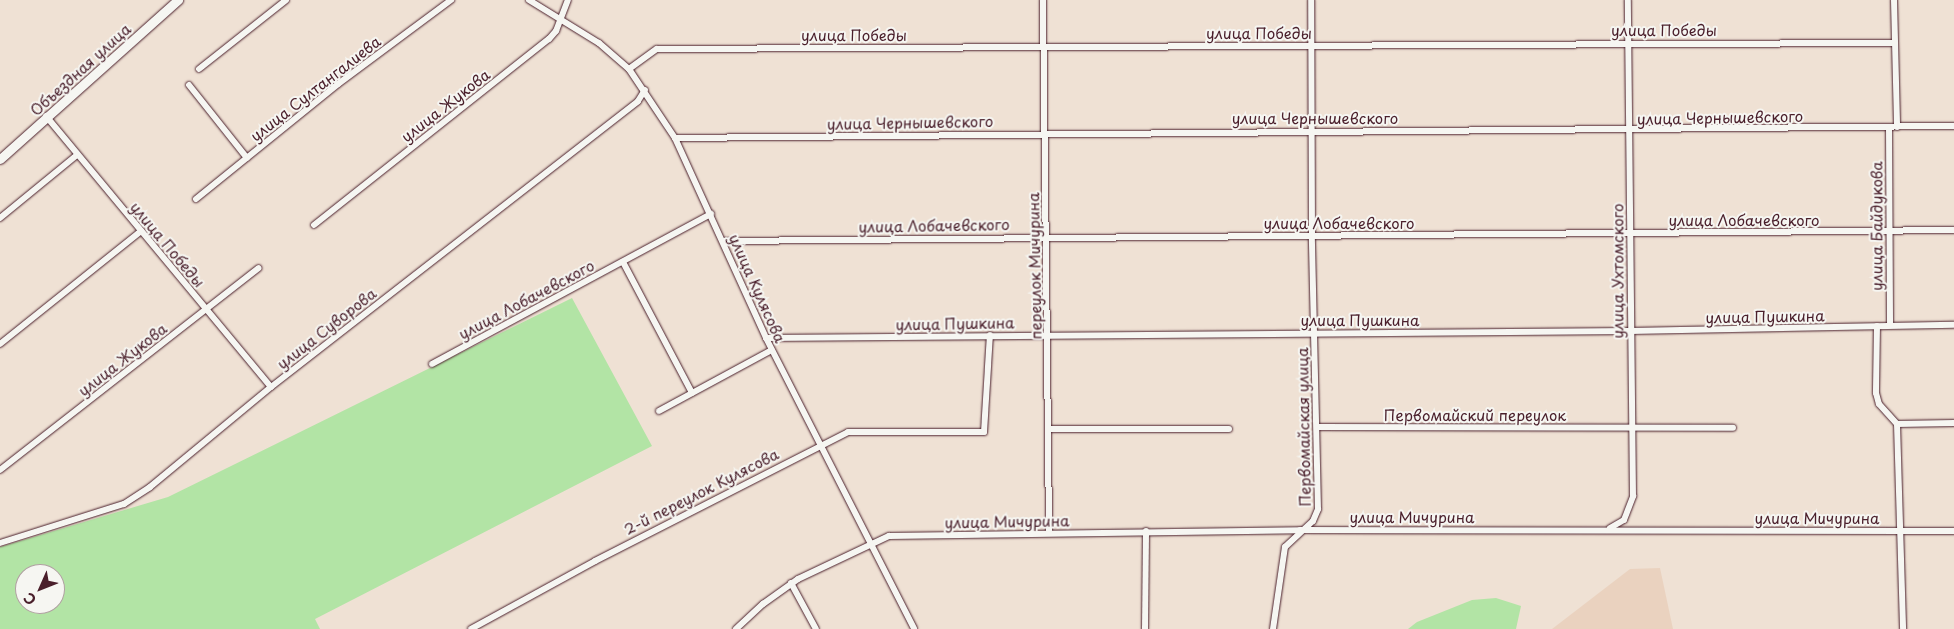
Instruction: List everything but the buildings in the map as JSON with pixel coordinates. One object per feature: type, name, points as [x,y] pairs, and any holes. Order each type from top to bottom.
[{"type":"street","name":"Объездная улица","points":[[0,159],[178,0]]},
{"type":"street","points":[[198,69],[286,0]]},
{"type":"street","name":"улица Султангалиева","points":[[196,199],[451,0]]},
{"type":"street","name":"улица Кулясова","points":[[529,0],[599,43],[629,69],[676,138],[724,241],[766,338],[819,444],[872,543],[914,629]]},
{"type":"street","name":"улица Жукова","points":[[314,224],[549,39],[556,31],[559,18],[568,0]]},
{"type":"street","name":"переулок Мичурина","points":[[1043,0],[1049,532]]},
{"type":"street","name":"Первомайская улица","points":[[1273,629],[1284,547],[1300,530],[1313,521],[1318,509],[1318,427],[1312,235],[1311,0]]},
{"type":"street","name":"улица Ухтомского","points":[[1606,529],[1624,520],[1632,504],[1628,0]]},
{"type":"street","points":[[1894,0],[1897,127]]},
{"type":"street","name":"улица Победы","points":[[629,69],[657,49],[1896,42]]},
{"type":"street","points":[[188,85],[247,158]]},
{"type":"street","name":"улица Суворова","points":[[0,543],[124,504],[638,101],[645,90]]},
{"type":"street","name":"улица Победы","points":[[46,116],[271,387]]},
{"type":"street","name":"улица Чернышевского","points":[[676,138],[1312,130],[1629,131],[1954,126]]},
{"type":"street","name":"улица Байдукова","points":[[1889,127],[1888,231],[1890,325]]},
{"type":"street","points":[[0,218],[77,154]]},
{"type":"street","name":"улица Лобачевского","points":[[432,364],[711,214]]},
{"type":"street","name":"улица Лобачевского","points":[[724,241],[1046,236],[1954,230]]},
{"type":"street","points":[[0,344],[141,231]]},
{"type":"street","points":[[623,262],[692,393]]},
{"type":"street","name":"улица Жукова","points":[[0,470],[259,268]]},
{"type":"street","name":"улица Пушкина","points":[[766,338],[1048,334],[1630,331],[1954,325]]},
{"type":"street","points":[[1877,326],[1876,393],[1878,404],[1897,424],[1903,629]]},
{"type":"street","name":"2-й переулок Кулясова","points":[[470,629],[595,561],[819,444],[848,432],[984,432],[990,335]]},
{"type":"street","points":[[658,411],[772,350]]},
{"type":"street","points":[[1897,424],[1954,423]]},
{"type":"street","name":"Первомайский переулок","points":[[1318,427],[1733,428]]},
{"type":"street","points":[[1048,430],[1229,429]]},
{"type":"street","name":"улица Мичурина","points":[[736,629],[791,583],[889,536],[1049,532],[1300,530],[1954,531]]},
{"type":"street","points":[[1145,629],[1146,531]]},
{"type":"street","points":[[791,583],[816,629]]},
{"type":"shaded area","points":[[1660,568],[1673,629],[1552,629],[1630,569]]},
{"type":"green space","points":[[572,298],[652,446],[315,619],[320,629],[0,629],[0,547],[168,497]]},
{"type":"green space","points":[[1496,598],[1521,606],[1516,629],[1408,629],[1417,622],[1472,600]]}]
